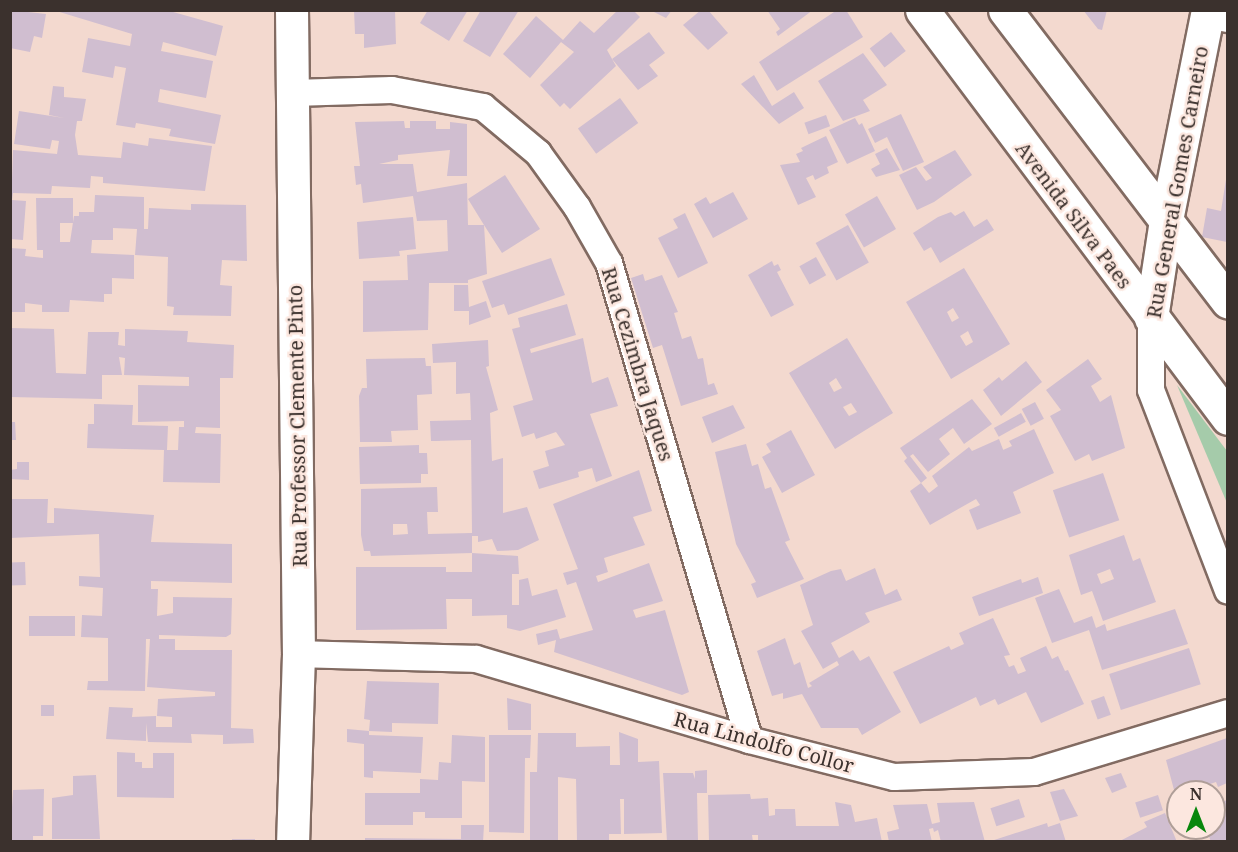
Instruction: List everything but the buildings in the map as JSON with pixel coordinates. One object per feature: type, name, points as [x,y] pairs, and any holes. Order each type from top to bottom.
[{"type":"main road","name":"Avenida Silva Paes","points":[[922,10],[1227,418]]},
{"type":"main road","points":[[1005,10],[1227,302]]},
{"type":"main road","name":"Rua General Gomes Carneiro","points":[[1151,318],[1166,220],[1214,15]]},
{"type":"street","name":"Rua Professor Clemente Pinto","points":[[292,10],[299,654],[293,842]]},
{"type":"street","name":"Rua Cezimbra Jaques","points":[[292,93],[392,90],[483,107],[538,153],[577,207],[609,263],[749,740]]},
{"type":"street","name":"Rua General Gomes Carneiro","points":[[1151,318],[1151,390],[1227,591]]},
{"type":"street","name":"Rua Lindolfo Collor","points":[[299,654],[476,659],[749,740],[894,777],[1034,772],[1227,713]]},
{"type":"green space","points":[[1177,385],[1227,451],[1227,503]]}]
